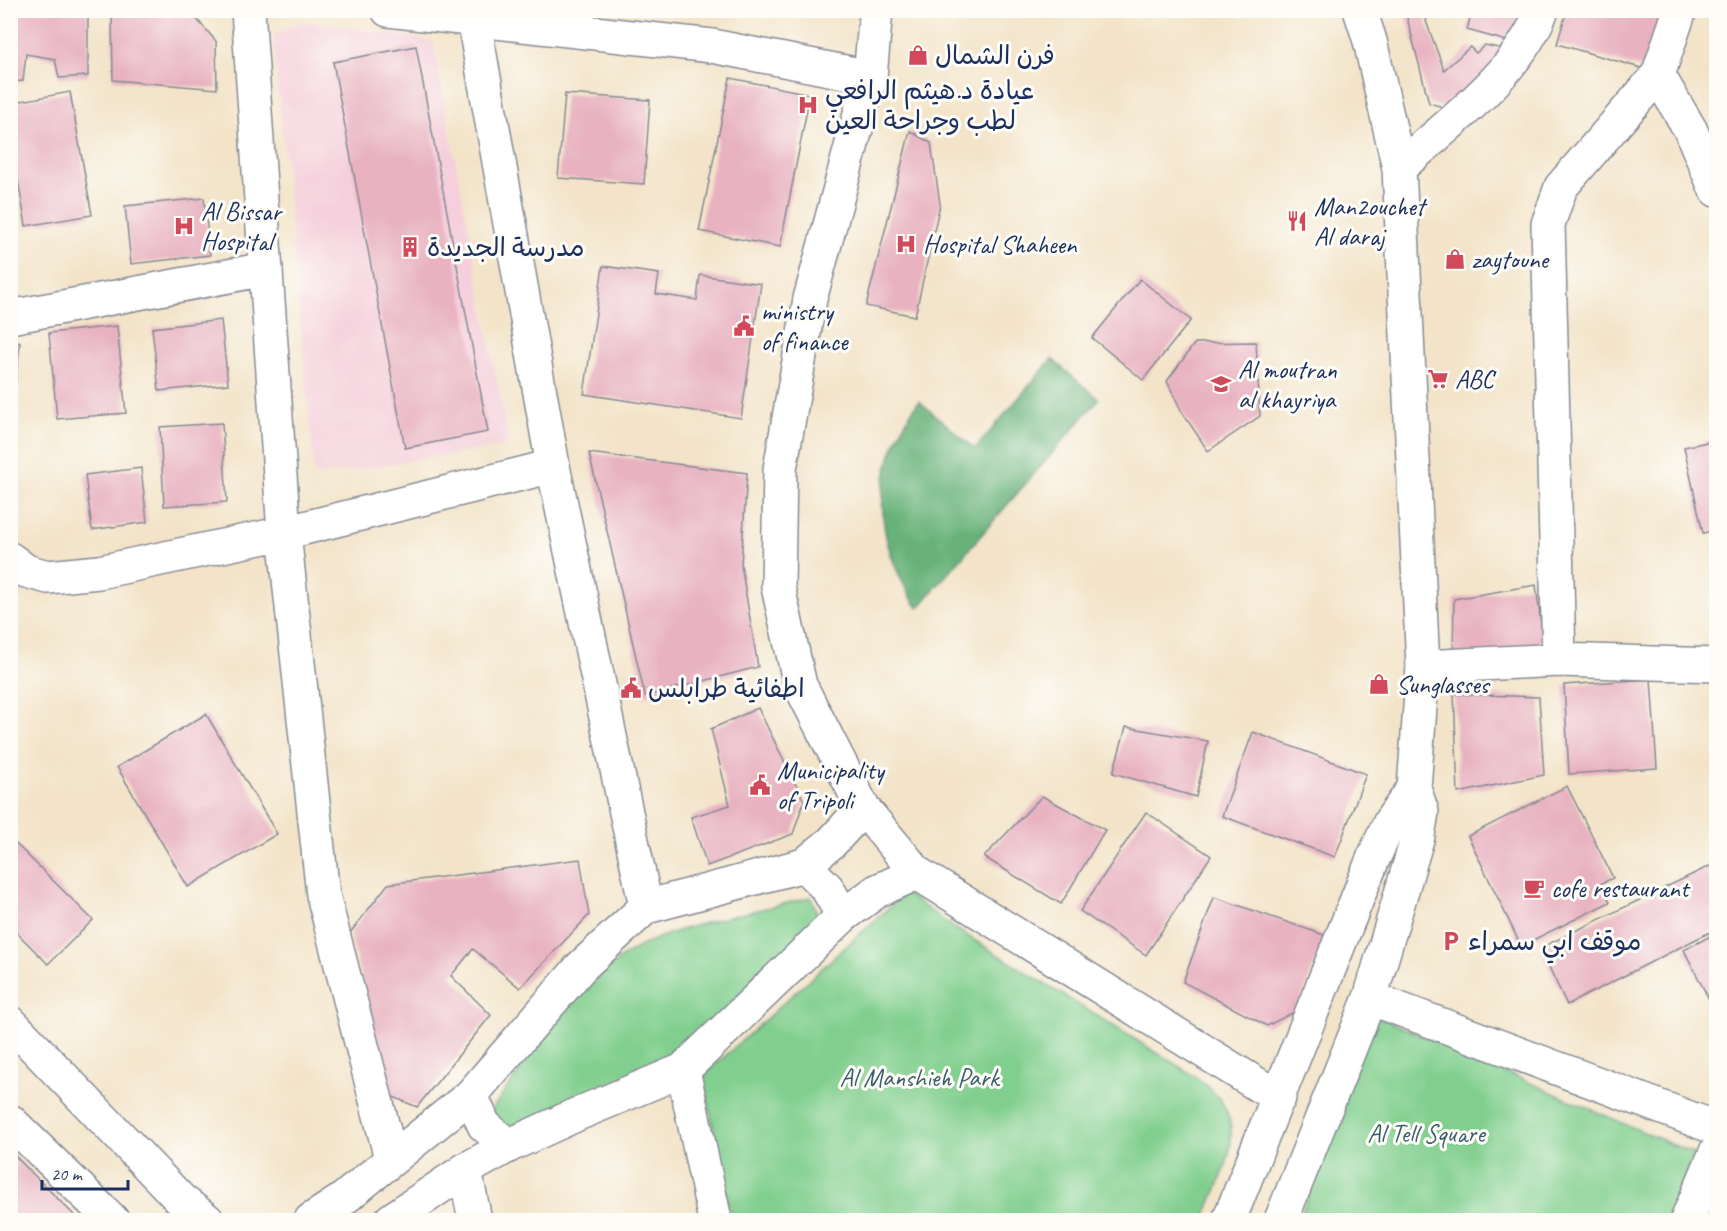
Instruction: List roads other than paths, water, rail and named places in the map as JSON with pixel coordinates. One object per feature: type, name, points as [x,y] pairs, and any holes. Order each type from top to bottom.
[{"type":"main road","points":[[248,10],[284,533],[323,895],[391,1158]]},
{"type":"main road","points":[[388,10],[473,14],[712,46],[870,76]]},
{"type":"main road","points":[[876,10],[870,76],[810,299],[780,470],[778,587],[800,685],[862,808],[917,873],[1279,1098]]},
{"type":"main road","points":[[1281,1221],[1370,998],[1418,836],[1422,812],[1414,788],[1423,667],[1399,168],[1370,41],[1360,10]]},
{"type":"main road","points":[[1399,168],[1505,70],[1523,49],[1542,10]]},
{"type":"main road","points":[[1559,660],[1548,224],[1561,187],[1658,75],[1680,10]]},
{"type":"main road","points":[[473,14],[553,466],[646,906]]},
{"type":"main road","points":[[1658,75],[1691,131],[1716,190]]},
{"type":"main road","points":[[10,317],[266,269]]},
{"type":"main road","points":[[10,559],[26,571],[48,577],[99,572],[284,533],[553,466]]},
{"type":"main road","points":[[1423,667],[1559,660],[1716,665]]},
{"type":"main road","points":[[1236,1219],[1279,1098],[1381,840],[1414,788]]},
{"type":"main road","points":[[311,1221],[342,1200],[471,1095],[581,968],[646,906],[804,865],[832,842],[862,808]]},
{"type":"main road","points":[[804,865],[827,888],[843,916]]},
{"type":"main road","points":[[392,1221],[465,1170],[508,1146],[580,1113],[683,1071],[843,916],[877,891],[917,873]]},
{"type":"main road","points":[[1370,998],[1716,1128]]},
{"type":"main road","points":[[10,1022],[181,1200],[207,1221]]},
{"type":"main road","points":[[683,1071],[716,1221]]},
{"type":"main road","points":[[471,1095],[484,1125],[508,1146]]},
{"type":"main road","points":[[10,1121],[112,1221]]},
{"type":"main road","points":[[1687,1221],[1716,1152]]},
{"type":"main road","points":[[465,1170],[475,1221]]},
{"type":"place","name":"فرن الشمال","points":[[918,55]]},
{"type":"place","name":"عيادة د.هيثم الرافعي لطب وجراحة العين","points":[[808,105]]},
{"type":"place","name":"Man2ouchet Al daraj","points":[[1297,221]]},
{"type":"place","name":"Al Bissar Hospital","points":[[184,226]]},
{"type":"place","name":"Hospital Shaheen","points":[[906,244]]},
{"type":"place","name":"مدرسة الجديدة","points":[[410,247]]},
{"type":"place","name":"zaytoune","points":[[1455,259]]},
{"type":"place","name":"ministry of finance","points":[[744,326]]},
{"type":"place","name":"ABC","points":[[1438,379]]},
{"type":"place","name":"Al moutran al khayriya","points":[[1221,384]]},
{"type":"place","name":"Sunglasses","points":[[1379,684]]},
{"type":"place","name":"اطفائية طرابلس","points":[[631,688]]},
{"type":"place","name":"Municipality of Tripoli","points":[[760,785]]},
{"type":"place","name":"cofe restaurant","points":[[1534,888]]},
{"type":"place","name":"موقف ابي سمراء","points":[[1451,941]]},
{"type":"park label","name":"Al Manshieh Park","points":[[919,1077]]},
{"type":"park label","name":"Al Tell Square","points":[[1426,1133]]}]
